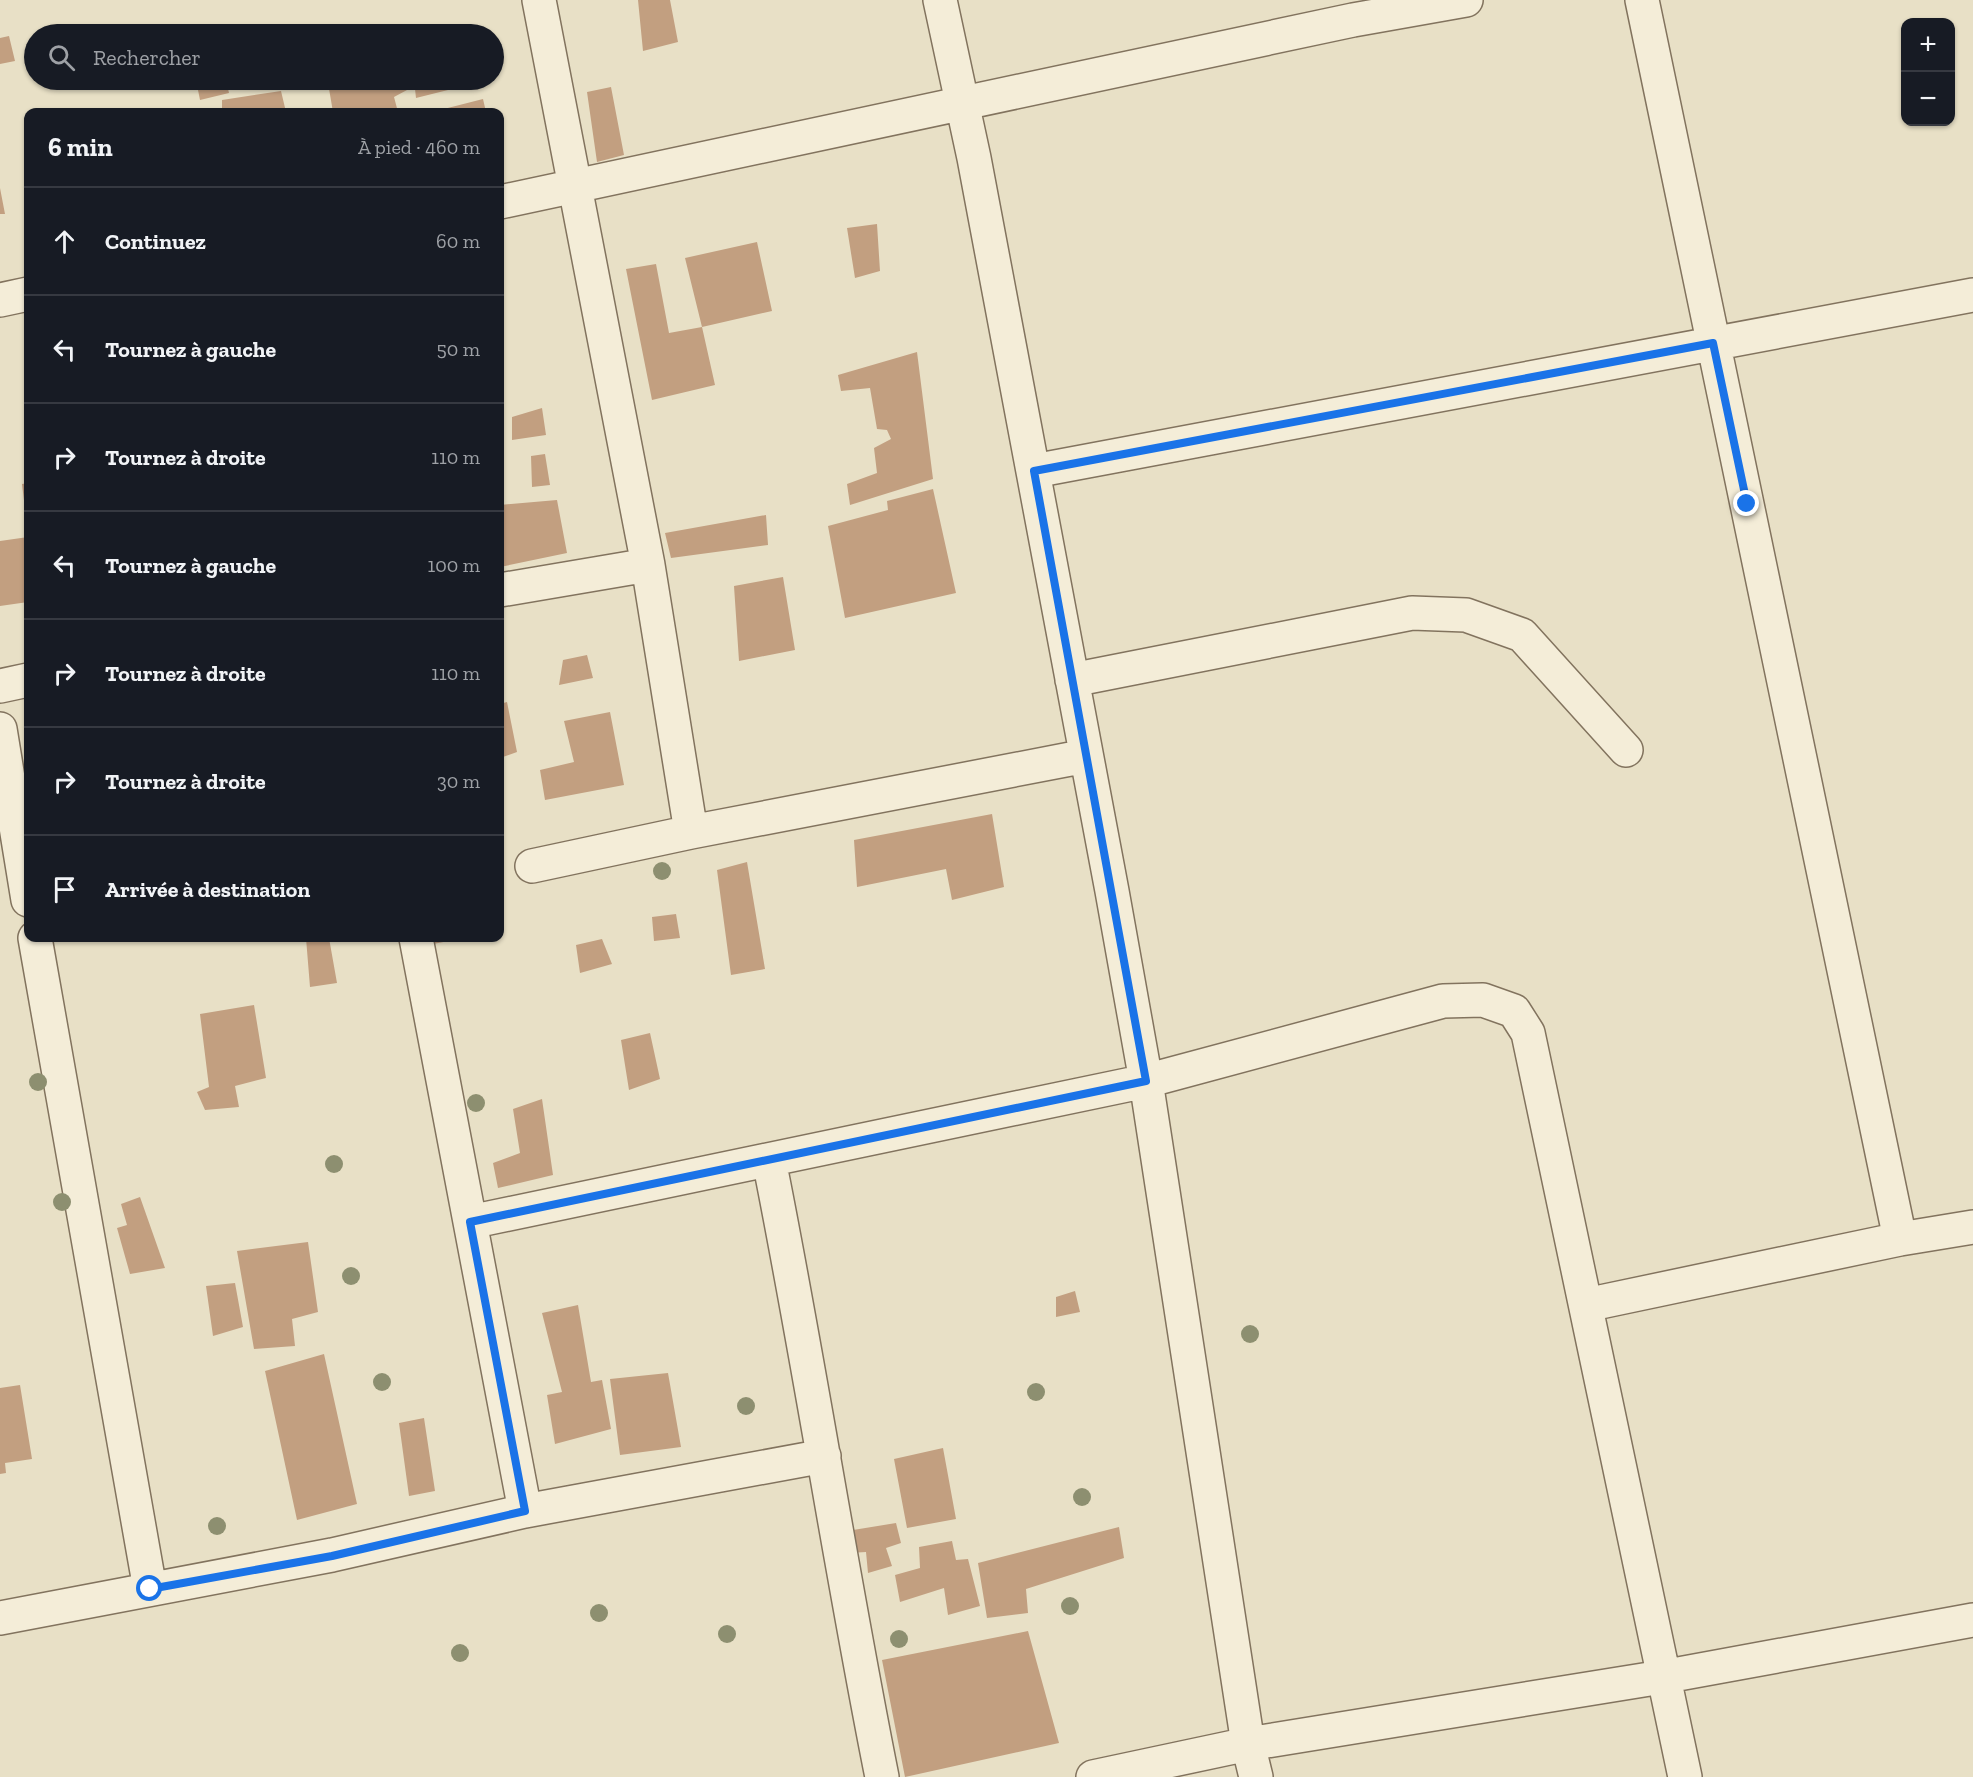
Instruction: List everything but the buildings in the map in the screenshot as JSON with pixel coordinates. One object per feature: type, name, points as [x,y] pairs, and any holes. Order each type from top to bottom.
[{"type":"street","points":[[539,0],[648,565],[691,832]]},
{"type":"street","points":[[940,0],[1034,471],[1146,1081],[1248,1744],[1256,1777]]},
{"type":"street","points":[[504,201],[961,103],[1351,10],[1466,0]]},
{"type":"street","points":[[1642,0],[1900,1239]]},
{"type":"street","points":[[0,300],[24,295]]},
{"type":"street","points":[[1034,471],[1973,295]]},
{"type":"street","points":[[504,589],[648,565]]},
{"type":"street","points":[[1072,680],[1412,613],[1466,615],[1522,635],[1626,750]]},
{"type":"street","points":[[0,686],[24,681]]},
{"type":"street","points":[[0,729],[24,876]]},
{"type":"street","points":[[532,866],[691,832],[1086,756]]},
{"type":"street","points":[[36,942],[150,1589]]},
{"type":"street","points":[[417,942],[525,1511]]},
{"type":"street","points":[[470,1222],[1146,1081],[1443,1001],[1483,1000],[1514,1011],[1528,1034],[1662,1677],[1685,1777]]},
{"type":"street","points":[[769,1160],[824,1456],[854,1638],[882,1777]]},
{"type":"street","points":[[1586,1305],[1900,1239],[1973,1227]]},
{"type":"street","points":[[0,1618],[332,1556],[525,1511],[824,1456]]},
{"type":"street","points":[[1093,1777],[1248,1744],[1662,1677],[1973,1620]]},
{"type":"route","points":[[150,1589],[332,1556],[525,1511],[494,1358],[470,1222],[1146,1081],[1034,471],[1713,343],[1747,504]]}]
